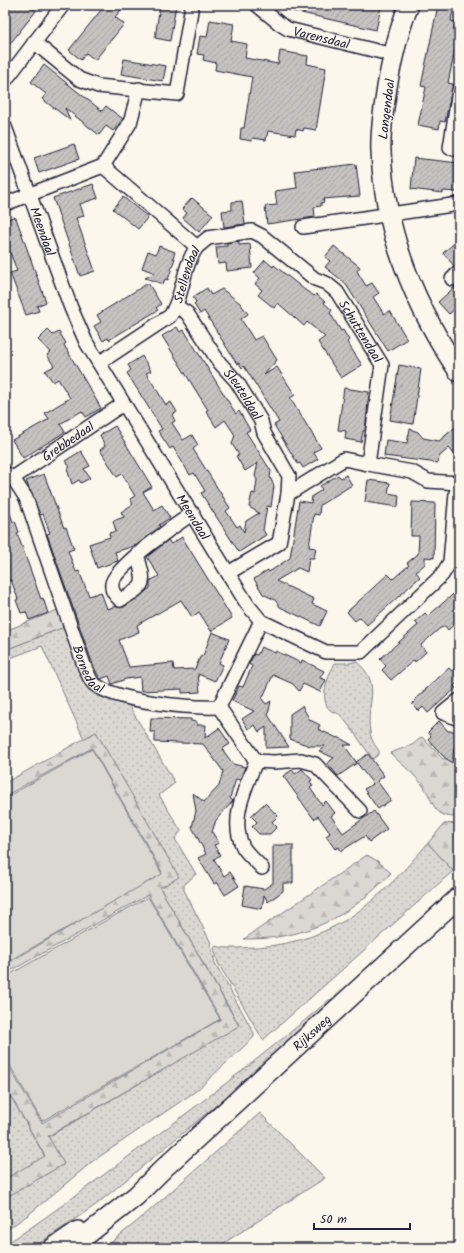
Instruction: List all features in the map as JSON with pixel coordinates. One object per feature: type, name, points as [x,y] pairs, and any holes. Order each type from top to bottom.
[{"type":"main road","name":"Langendaal","points":[[409,5],[393,55],[382,132],[384,182],[390,215],[408,278],[435,334],[459,372]]},
{"type":"main road","name":"Rijksweg","points":[[70,1248],[136,1196],[164,1168],[459,897]]},
{"type":"main road","name":"Rijksweg","points":[[54,1248],[132,1189],[164,1168]]},
{"type":"street","points":[[5,81],[63,5]]},
{"type":"street","points":[[34,42],[79,79],[98,86],[176,94],[192,5]]},
{"type":"street","name":"Varensdaal","points":[[257,5],[288,29],[393,55]]},
{"type":"street","points":[[5,204],[104,166],[130,123],[138,89]]},
{"type":"street","points":[[459,90],[450,148],[459,150]]},
{"type":"street","name":"Meendaal","points":[[5,127],[78,326],[123,404],[192,513],[247,604],[261,621],[326,652],[361,652],[454,566],[456,493],[459,484]]},
{"type":"street","name":"Stellendaal","points":[[99,363],[167,320],[176,306],[190,258],[197,247],[104,166]]},
{"type":"street","points":[[303,227],[459,204]]},
{"type":"street","name":"Schuttendaal","points":[[197,247],[208,238],[252,231],[262,236],[315,279],[338,292],[382,364],[368,464]]},
{"type":"street","name":"Sleuteldaal","points":[[176,306],[187,313],[219,362],[237,382],[262,422],[264,433],[289,476],[288,494],[279,543],[228,573]]},
{"type":"street","name":"Grebbedaal","points":[[9,476],[123,404]]},
{"type":"street","points":[[288,494],[344,458],[412,472],[428,481],[459,484]]},
{"type":"street","name":"Bornedaal","points":[[9,476],[26,498],[85,668],[93,683],[108,692],[129,698],[196,707],[219,707]]},
{"type":"street","points":[[137,554],[192,513]]},
{"type":"street","points":[[261,621],[219,707],[256,760],[274,762],[301,760],[315,764],[360,811]]},
{"type":"street","points":[[459,700],[443,713],[459,719]]},
{"type":"street","points":[[256,760],[242,798],[237,825],[244,848],[262,868]]},
{"type":"green space","points":[[60,609],[67,626],[5,650],[5,631]]},
{"type":"green space","points":[[67,626],[88,680],[124,697],[175,783],[159,795],[181,831],[175,839],[196,874],[184,885],[184,890],[210,941],[215,963],[254,1033],[254,1037],[196,1091],[93,1161],[28,1215],[5,1231],[5,1198],[64,1164],[48,1137],[239,1025],[160,888],[178,877],[96,732],[84,739],[42,646],[5,660],[5,650]]},
{"type":"green space","points":[[356,661],[369,678],[371,686],[372,694],[369,721],[370,732],[372,740],[379,751],[379,754],[373,759],[350,726],[339,714],[330,710],[325,700],[326,686],[335,663],[350,663]]},
{"type":"green space","points":[[96,732],[179,877],[160,888],[239,1026],[48,1136],[64,1164],[5,1198],[5,1179],[45,1156],[5,1086],[5,1060],[42,1123],[221,1019],[148,895],[5,974],[5,965],[162,872],[92,748],[5,796],[5,783]]},
{"type":"green space","points":[[422,737],[443,759],[459,759],[459,817],[450,817],[438,811],[434,807],[421,783],[390,753],[412,745]]},
{"type":"green space","points":[[92,749],[162,874],[5,963],[5,798]]},
{"type":"green space","points":[[459,823],[459,865],[453,871],[428,843],[444,824]]},
{"type":"green space","points":[[428,843],[453,871],[263,1040],[218,963],[214,948],[216,946],[231,948],[258,947],[286,943],[311,936],[334,926],[355,914],[374,899],[410,864]]},
{"type":"green space","points":[[367,855],[379,862],[391,873],[375,889],[343,913],[325,923],[307,930],[266,938],[244,939]]},
{"type":"green space","points":[[148,897],[220,1019],[42,1121],[5,1057],[5,977]]},
{"type":"green space","points":[[333,999],[231,1093],[97,1204],[33,1248],[5,1248],[5,1245],[64,1204],[200,1103],[329,1000]]},
{"type":"green space","points":[[5,1086],[45,1157],[5,1179]]},
{"type":"green space","points":[[260,1113],[325,1178],[216,1248],[104,1248],[140,1219]]},
{"type":"building","points":[[5,5],[28,5],[36,11],[5,50]]},
{"type":"building","points":[[105,5],[125,5],[115,17],[124,24],[95,60],[86,53],[81,60],[69,50]]},
{"type":"building","points":[[160,5],[176,5],[170,41],[155,38]]},
{"type":"building","points":[[285,5],[311,5],[315,8],[318,5],[372,5],[381,7],[376,30],[284,9]]},
{"type":"building","points":[[438,5],[454,5],[451,21],[456,22],[454,30],[459,31],[448,83],[453,84],[445,122],[440,121],[439,129],[418,125],[426,87],[421,86]]},
{"type":"building","points":[[210,20],[234,24],[231,41],[247,44],[245,58],[278,64],[280,51],[308,56],[307,64],[326,68],[316,130],[304,128],[303,131],[296,129],[295,135],[268,131],[266,140],[253,138],[252,141],[240,139],[241,128],[244,128],[252,77],[215,70],[216,63],[203,60],[204,55],[197,54],[200,36],[207,37]]},
{"type":"building","points":[[124,59],[166,66],[163,81],[121,74]]},
{"type":"building","points":[[44,65],[102,111],[106,106],[123,119],[113,131],[106,126],[99,135],[65,108],[70,120],[42,99],[46,94],[31,82]]},
{"type":"building","points":[[74,144],[79,159],[39,173],[34,158]]},
{"type":"building","points":[[414,158],[459,163],[458,192],[443,191],[443,193],[411,189]]},
{"type":"building","points":[[356,164],[360,196],[323,199],[324,202],[321,203],[321,206],[314,207],[315,217],[267,224],[265,206],[277,205],[275,191],[297,188],[295,171]]},
{"type":"building","points":[[93,184],[98,198],[80,204],[84,216],[76,218],[95,271],[80,276],[53,198]]},
{"type":"building","points":[[123,197],[148,217],[138,229],[113,209]]},
{"type":"building","points":[[192,198],[213,215],[199,232],[183,218],[187,213],[182,209]]},
{"type":"building","points":[[242,201],[245,224],[224,227],[222,211],[232,210],[232,202]]},
{"type":"building","points":[[13,217],[16,218],[46,302],[37,306],[39,311],[26,315],[10,273],[17,271],[8,247],[5,248],[5,220]]},
{"type":"building","points":[[459,239],[459,264],[454,266],[443,253]]},
{"type":"building","points":[[239,241],[239,245],[250,244],[252,268],[227,271],[226,263],[218,264],[216,247],[227,246],[227,243]]},
{"type":"building","points":[[159,246],[175,252],[173,258],[175,258],[168,280],[165,279],[163,284],[145,278],[155,273],[142,268],[148,251],[156,254]]},
{"type":"building","points":[[334,246],[360,267],[357,271],[366,286],[372,283],[379,293],[373,297],[384,314],[390,311],[407,339],[388,351],[345,283],[325,267],[330,261],[325,257]]},
{"type":"building","points":[[265,260],[273,267],[274,265],[305,290],[314,296],[316,294],[325,302],[324,303],[332,310],[330,313],[341,331],[343,330],[349,340],[347,342],[362,365],[341,378],[318,342],[325,337],[307,322],[304,326],[278,303],[274,308],[258,295],[262,290],[255,284],[260,278],[254,273]]},
{"type":"building","points":[[148,283],[161,304],[156,308],[158,310],[109,340],[108,338],[103,341],[94,326],[101,322],[97,315]]},
{"type":"building","points":[[459,283],[459,306],[449,314],[438,302]]},
{"type":"building","points":[[207,288],[211,295],[222,289],[240,303],[248,314],[241,319],[254,340],[262,336],[277,360],[264,375],[277,367],[295,395],[290,398],[321,448],[313,452],[318,459],[303,468],[300,463],[298,464],[274,425],[279,422],[244,366],[242,368],[239,363],[237,364],[204,311],[200,314],[194,304],[196,302],[193,297]]},
{"type":"building","points":[[177,327],[180,332],[184,330],[236,414],[239,411],[250,430],[246,432],[271,471],[270,477],[274,486],[271,507],[267,506],[263,530],[266,535],[239,552],[201,493],[205,491],[194,473],[190,475],[173,447],[170,449],[158,431],[162,429],[127,373],[131,370],[128,365],[142,356],[151,371],[146,373],[166,405],[171,402],[177,412],[172,415],[175,421],[172,423],[183,440],[192,435],[198,445],[193,449],[230,508],[226,511],[237,527],[240,525],[244,532],[246,521],[259,513],[249,507],[252,493],[255,494],[257,480],[255,476],[258,463],[245,471],[236,456],[239,455],[232,444],[235,435],[225,420],[216,427],[206,411],[208,410],[162,336]]},
{"type":"building","points":[[48,330],[53,335],[59,332],[66,343],[64,345],[101,408],[86,417],[82,411],[60,424],[65,432],[23,458],[12,440],[49,419],[45,413],[70,398],[58,379],[53,382],[45,371],[54,366],[47,355],[51,352],[38,340]]},
{"type":"building","points":[[399,365],[421,369],[413,424],[390,420]]},
{"type":"building","points":[[344,388],[369,392],[365,431],[363,431],[361,442],[345,439],[346,431],[338,430]]},
{"type":"building","points":[[459,424],[459,460],[449,448],[439,457],[438,463],[384,456],[386,440],[407,443],[410,429],[418,432],[423,438],[439,441]]},
{"type":"building","points":[[115,426],[152,487],[143,492],[154,510],[162,505],[170,518],[159,525],[160,527],[137,545],[115,552],[118,561],[97,568],[89,544],[110,537],[109,533],[116,531],[113,521],[124,517],[121,512],[133,504],[130,499],[135,496],[122,474],[117,477],[100,450],[105,446],[100,435]]},
{"type":"building","points":[[81,451],[90,466],[84,469],[90,478],[81,483],[79,480],[72,484],[67,469],[70,467],[65,461]]},
{"type":"building","points":[[44,474],[64,528],[66,527],[74,549],[68,551],[76,572],[79,571],[89,596],[101,592],[107,609],[116,606],[124,607],[150,588],[150,581],[159,576],[147,557],[168,540],[171,544],[182,537],[232,618],[211,631],[199,612],[192,617],[181,600],[137,625],[139,632],[119,640],[129,667],[173,663],[174,670],[195,669],[201,655],[203,656],[212,632],[229,639],[219,663],[223,665],[215,681],[198,674],[200,692],[182,693],[182,689],[141,691],[140,677],[126,679],[112,684],[109,676],[101,679],[99,677],[93,665],[47,534],[50,533],[43,514],[40,515],[26,481]]},
{"type":"building","points":[[338,475],[341,478],[346,475],[352,485],[320,505],[319,515],[314,514],[309,547],[316,548],[314,558],[309,558],[307,572],[298,568],[276,581],[314,599],[312,604],[327,611],[320,626],[280,607],[275,600],[263,594],[254,579],[268,570],[269,572],[290,558],[299,501],[311,503],[312,496],[322,490],[320,486]]},
{"type":"building","points":[[368,480],[390,483],[388,493],[399,495],[398,507],[365,502]]},
{"type":"building","points":[[412,502],[435,503],[434,558],[425,557],[425,564],[416,572],[420,577],[367,625],[360,617],[355,621],[347,612],[388,574],[393,579],[409,565],[407,563],[418,554],[419,536],[411,536]]},
{"type":"building","points":[[5,504],[7,504],[13,522],[15,521],[19,532],[17,533],[41,599],[43,598],[48,613],[29,620],[26,612],[21,613],[11,580],[5,582]]},
{"type":"building","points":[[459,589],[459,620],[448,630],[445,626],[439,629],[421,645],[426,652],[415,662],[414,660],[391,680],[382,670],[386,666],[380,659],[418,625],[415,622],[425,613],[428,616]]},
{"type":"building","points":[[261,647],[275,653],[276,651],[301,663],[302,660],[324,671],[320,678],[326,680],[320,692],[303,684],[299,691],[293,684],[273,675],[262,699],[266,704],[271,701],[268,715],[289,747],[266,748],[266,727],[259,732],[255,725],[248,729],[242,719],[254,711],[232,701],[239,686],[243,687],[252,666],[249,664],[254,654],[257,655]]},
{"type":"building","points":[[459,665],[459,681],[454,686],[456,688],[428,713],[423,707],[419,711],[412,704],[416,700],[415,699],[449,668],[452,671]]},
{"type":"building","points":[[302,706],[310,720],[320,725],[318,729],[337,738],[338,737],[352,745],[344,745],[357,763],[338,776],[327,763],[334,758],[319,751],[325,746],[310,746],[290,739],[290,714]]},
{"type":"building","points":[[151,718],[191,719],[191,721],[197,722],[197,725],[206,725],[205,738],[219,728],[230,744],[222,749],[233,764],[245,767],[240,780],[236,779],[230,798],[233,801],[216,820],[212,832],[219,843],[214,845],[220,855],[214,859],[224,876],[230,872],[239,886],[225,895],[217,882],[214,884],[198,858],[206,854],[192,827],[196,811],[193,793],[204,802],[219,786],[223,771],[203,744],[155,742],[155,732],[150,732]]},
{"type":"building","points":[[439,721],[448,731],[459,731],[459,748],[454,748],[452,763],[443,756],[428,739],[431,736],[428,732]]},
{"type":"building","points":[[368,754],[384,776],[377,781],[391,800],[378,809],[364,789],[373,784],[356,762]]},
{"type":"building","points":[[302,769],[312,780],[310,781],[313,786],[310,788],[322,805],[326,801],[335,813],[331,816],[343,833],[374,811],[387,829],[369,842],[365,836],[341,851],[339,847],[335,849],[326,836],[330,833],[318,816],[314,819],[283,776],[292,770],[295,774]]},
{"type":"building","points":[[265,803],[278,816],[272,822],[277,827],[270,834],[259,834],[252,827],[257,822],[251,816]]},
{"type":"building","points":[[273,845],[293,845],[293,883],[283,883],[283,891],[268,902],[264,895],[262,909],[242,905],[245,886],[264,889],[273,883]]}]
